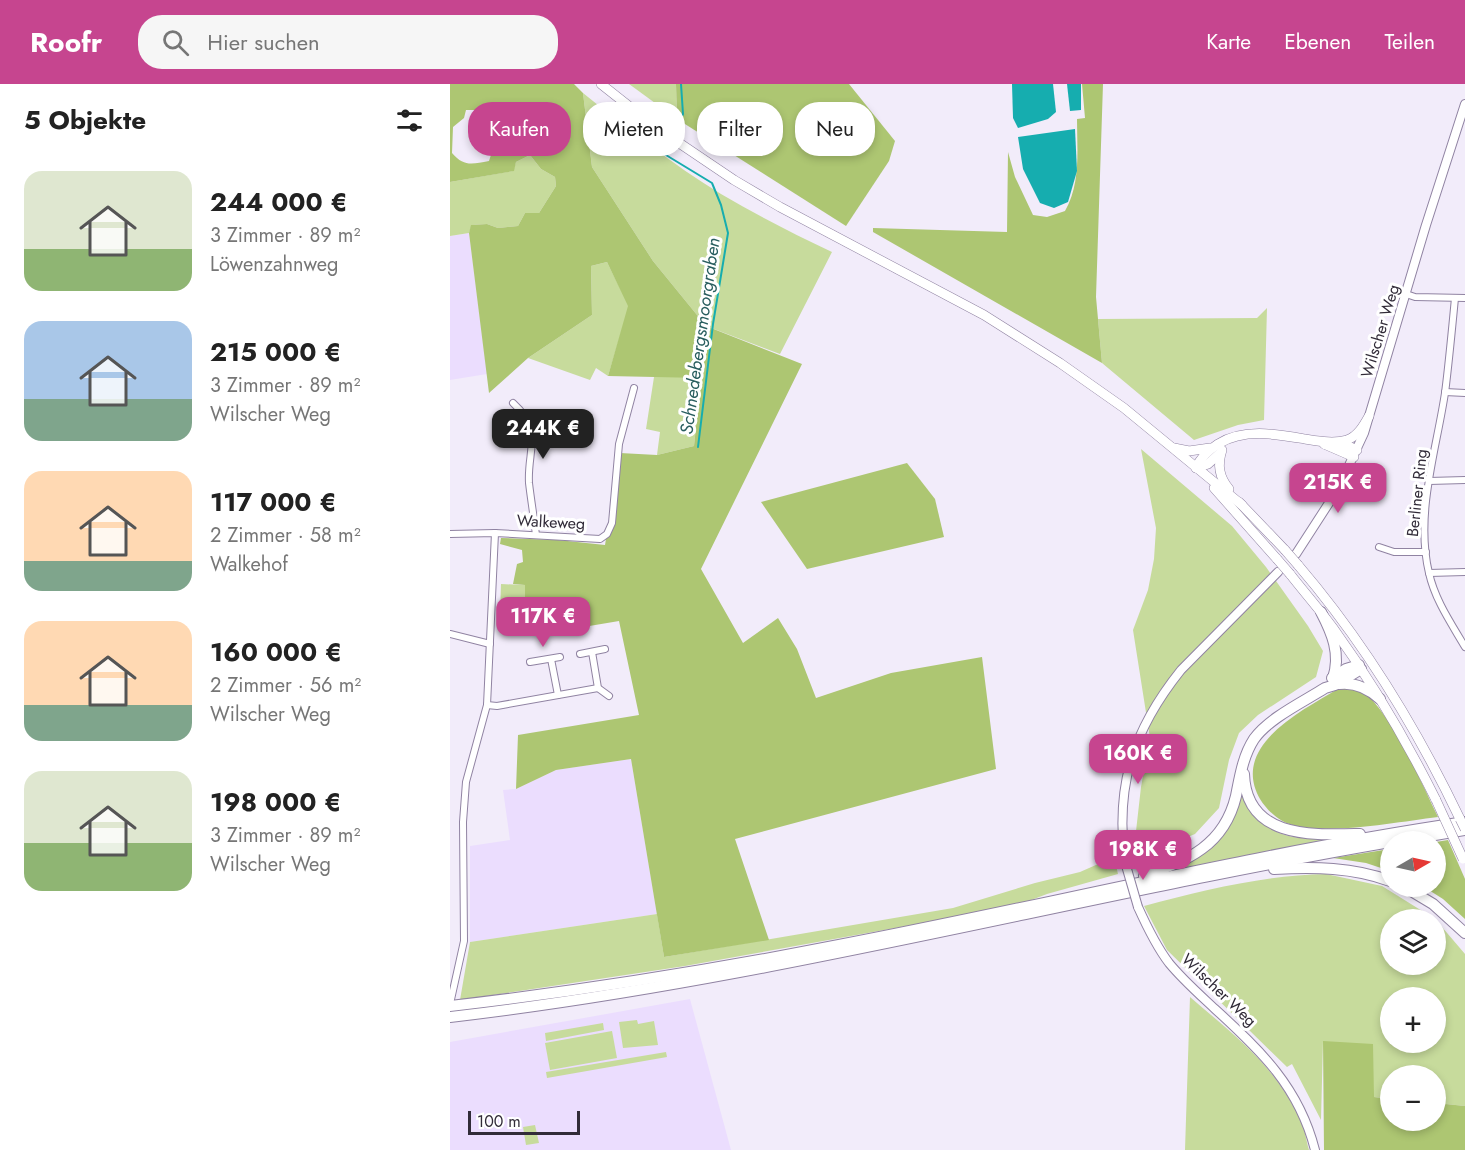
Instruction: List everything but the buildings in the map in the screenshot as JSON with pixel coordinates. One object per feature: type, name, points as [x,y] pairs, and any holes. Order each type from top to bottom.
[{"type":"highway","points":[[1321,612],[1331,633],[1336,652],[1337,661],[1331,684]]},
{"type":"highway","points":[[1110,889],[1186,860],[1213,840],[1230,813],[1245,759],[1252,743],[1263,730],[1361,666]]},
{"type":"highway","points":[[1331,684],[1356,685],[1369,690],[1380,699]]},
{"type":"highway","points":[[1245,759],[1244,778],[1249,797],[1261,814],[1276,826],[1309,835],[1380,838]]},
{"type":"highway","points":[[1427,831],[1465,822]]},
{"type":"highway","points":[[1446,832],[1465,830]]},
{"type":"highway","points":[[706,974],[1110,889],[1380,841]]},
{"type":"highway","points":[[450,1017],[481,1008],[706,974],[1380,842]]},
{"type":"highway","points":[[1232,872],[1339,869],[1380,878]]},
{"type":"highway","points":[[1421,897],[1433,904],[1465,933]]},
{"type":"highway","points":[[450,1005],[481,1008]]},
{"type":"main road","points":[[601,84],[654,126],[734,180],[1023,338],[1106,395],[1242,504]]},
{"type":"main road","points":[[1196,468],[1202,458],[1218,449],[1228,439],[1245,434],[1320,441],[1347,440],[1355,435],[1370,416]]},
{"type":"main road","points":[[1320,441],[1355,454]]},
{"type":"main road","points":[[1335,441],[1346,443],[1355,454]]},
{"type":"main road","points":[[1173,448],[1197,451],[1218,449]]},
{"type":"main road","points":[[1218,449],[1222,480],[1298,565],[1380,673],[1417,735],[1465,830]]},
{"type":"main road","points":[[1196,468],[1290,574],[1361,666],[1436,800],[1464,861]]},
{"type":"main road","points":[[1361,666],[1364,650]]},
{"type":"main road","points":[[1361,666],[1375,669],[1380,673]]},
{"type":"street","name":"Wilscher Weg","points":[[1296,554],[1338,489],[1370,416],[1406,294],[1462,121],[1465,104]]},
{"type":"street","points":[[1406,294],[1415,297],[1465,298]]},
{"type":"street","name":"Berliner Ring","points":[[1455,298],[1445,392],[1429,481],[1425,520],[1429,573],[1436,595],[1465,647]]},
{"type":"street","name":"Walkeweg","points":[[450,534],[495,533],[600,539],[607,534],[612,523],[619,444],[634,388]]},
{"type":"street","points":[[1445,392],[1465,393]]},
{"type":"street","points":[[513,403],[524,413],[532,435],[529,480],[536,535]]},
{"type":"street","points":[[1429,481],[1465,480]]},
{"type":"street","points":[[450,1005],[464,941],[463,822],[466,782],[487,705],[495,533]]},
{"type":"street","points":[[1379,547],[1394,552],[1426,552]]},
{"type":"street","name":"Wilscher Weg","points":[[1278,572],[1167,687],[1148,719],[1133,753],[1124,789],[1121,825],[1125,862],[1138,907],[1153,940],[1190,986],[1264,1054],[1284,1080],[1303,1115],[1314,1150]]},
{"type":"street","points":[[1429,573],[1465,572]]},
{"type":"street","points":[[450,634],[490,644]]},
{"type":"street","points":[[579,654],[605,650]]},
{"type":"street","points":[[592,652],[598,688],[609,696]]},
{"type":"street","points":[[530,663],[560,657]]},
{"type":"street","points":[[552,659],[558,695]]},
{"type":"street","points":[[487,705],[497,706],[598,688]]},
{"type":"shaded area","points":[[469,233],[487,374],[450,380],[450,236]]},
{"type":"shaded area","points":[[631,759],[657,914],[470,942],[470,846],[510,840],[503,790],[516,789],[556,770]]},
{"type":"shaded area","points":[[690,999],[731,1150],[450,1150],[450,1042]]},
{"type":"green space","points":[[450,84],[574,84],[583,93],[583,156],[591,156],[592,167],[653,261],[706,326],[802,364],[701,569],[743,643],[778,618],[797,649],[816,698],[891,673],[982,657],[996,769],[735,839],[769,940],[664,957],[631,759],[556,770],[516,789],[518,735],[639,715],[619,621],[530,636],[518,631],[507,618],[508,615],[525,615],[525,585],[513,584],[517,564],[523,562],[522,550],[500,544],[501,538],[558,540],[605,545],[620,453],[657,455],[694,446],[701,378],[608,376],[628,306],[607,262],[591,266],[592,315],[528,358],[489,393],[469,233],[471,225],[487,224],[498,228],[518,226],[525,213],[539,213],[556,186],[555,177],[541,169],[531,156],[571,156],[571,102],[468,102],[468,110],[464,118],[453,127],[452,153],[460,161],[473,163],[489,161],[490,156],[528,156],[516,162],[514,171],[450,182]]},
{"type":"green space","points":[[629,84],[676,84],[677,102],[654,102]]},
{"type":"green space","points":[[676,84],[849,84],[864,102],[795,102],[795,156],[875,156],[875,116],[895,141],[889,161],[846,226],[735,156],[783,156],[783,102],[697,102],[697,132],[685,124],[685,102],[677,102]]},
{"type":"green space","points":[[1082,84],[1103,84],[1096,297],[1102,363],[873,232],[873,228],[1007,232],[1008,152],[1015,177],[1033,215],[1047,217],[1065,211],[1076,178],[1077,119],[1085,118]]},
{"type":"green space","points":[[583,93],[595,102],[584,102]]},
{"type":"green space","points":[[531,156],[541,169],[555,177],[556,186],[539,213],[525,213],[518,226],[498,228],[487,224],[472,225],[469,233],[450,236],[450,182],[513,171],[516,162]]},
{"type":"green space","points":[[591,156],[665,156],[721,194],[832,252],[780,354],[706,326],[653,261],[592,167]]},
{"type":"green space","points":[[607,262],[629,306],[608,376],[596,368],[590,380],[528,358],[592,315],[591,266]]},
{"type":"green space","points":[[1267,308],[1264,420],[1238,425],[1194,440],[1102,363],[1098,319],[1257,318]]},
{"type":"green space","points":[[654,377],[701,377],[694,446],[657,455],[660,432],[646,429]]},
{"type":"green space","points":[[1141,449],[1232,526],[1266,567],[1323,651],[1316,677],[1258,715],[1239,733],[1229,760],[1219,808],[1195,834],[1154,851],[1135,840],[1150,738],[1133,630],[1148,590],[1154,559],[1156,528]]},
{"type":"green space","points":[[907,463],[935,499],[944,537],[807,569],[761,502]]},
{"type":"green space","points":[[501,584],[525,585],[525,615],[500,615]]},
{"type":"green space","points":[[1338,689],[1361,689],[1384,715],[1405,749],[1438,817],[1367,826],[1312,828],[1285,822],[1263,804],[1253,780],[1254,763],[1262,747],[1289,719]]},
{"type":"green space","points":[[1240,782],[1268,827],[1299,838],[1344,837],[1161,874],[1215,844]]},
{"type":"green space","points":[[1446,840],[1448,840],[1465,879],[1465,919],[1440,897],[1446,897]]},
{"type":"green space","points":[[1380,851],[1380,868],[1366,863],[1333,858]]},
{"type":"green space","points":[[1114,857],[1118,874],[1026,902],[962,916],[685,966],[460,1000],[470,942],[657,914],[664,957],[953,908],[1080,872]]},
{"type":"green space","points":[[1326,874],[1380,886],[1380,897],[1400,897],[1419,909],[1380,909],[1380,975],[1446,975],[1446,932],[1465,954],[1465,1106],[1446,1104],[1446,1065],[1380,1065],[1380,1098],[1374,1097],[1323,1041],[1321,1120],[1292,1064],[1287,1067],[1167,950],[1144,906],[1235,884],[1280,877]]},
{"type":"green space","points":[[1190,997],[1238,1038],[1278,1082],[1302,1123],[1309,1150],[1185,1150]]},
{"type":"green space","points":[[637,1020],[638,1024],[654,1021],[658,1045],[623,1048],[619,1022]]},
{"type":"green space","points":[[603,1023],[604,1030],[546,1041],[545,1033]]},
{"type":"green space","points":[[612,1031],[617,1058],[550,1070],[545,1043]]},
{"type":"green space","points":[[1323,1041],[1373,1044],[1374,1097],[1380,1098],[1380,1131],[1446,1131],[1446,1104],[1465,1106],[1465,1150],[1324,1150]]},
{"type":"green space","points":[[666,1052],[667,1057],[547,1078],[546,1072]]},
{"type":"green space","points":[[535,1125],[539,1143],[526,1145],[523,1127]]},
{"type":"water","points":[[1012,84],[1053,84],[1056,112],[1048,119],[1018,128],[1013,118]]},
{"type":"water","points":[[1067,84],[1081,84],[1081,110],[1070,111]]},
{"type":"water","points":[[1075,129],[1077,171],[1068,202],[1054,208],[1040,203],[1023,169],[1018,137]]},
{"type":"waterway","name":"Schnedebergsmoorgraben","points":[[681,84],[682,102]]},
{"type":"waterway","name":"Schnedebergsmoorgraben","points":[[668,156],[712,183],[721,205],[728,233],[713,324],[698,447]]}]
